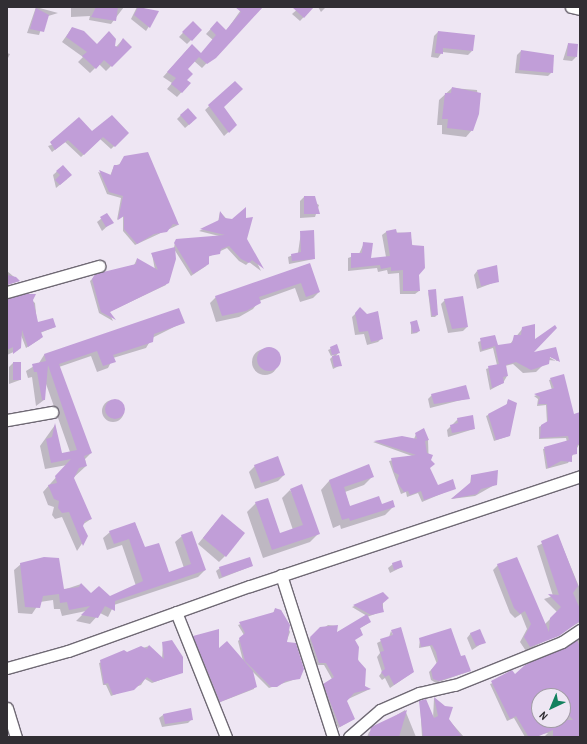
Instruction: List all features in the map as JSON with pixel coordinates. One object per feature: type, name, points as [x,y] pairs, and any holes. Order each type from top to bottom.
[{"type":"street","points":[[570,7],[580,10]]},
{"type":"street","points":[[7,292],[99,266]]},
{"type":"street","points":[[7,420],[52,412]]},
{"type":"street","points":[[7,668],[68,650],[281,575],[580,476]]},
{"type":"street","points":[[281,575],[333,737]]},
{"type":"street","points":[[176,612],[226,737]]},
{"type":"street","points":[[349,737],[380,710],[419,693],[455,685],[562,642],[580,630]]},
{"type":"street","points":[[7,708],[16,737]]},
{"type":"building","points":[[96,7],[118,7],[116,21],[91,17]]},
{"type":"building","points":[[138,7],[159,11],[150,28],[134,15]]},
{"type":"building","points":[[235,7],[263,7],[216,58],[207,64],[199,57],[188,69],[193,74],[187,80],[191,83],[182,93],[171,84],[176,78],[167,72],[192,44],[201,53],[216,35],[210,29],[217,21],[226,30],[241,12]]},
{"type":"building","points":[[292,7],[314,7],[304,18]]},
{"type":"building","points":[[36,8],[49,15],[44,32],[30,29]]},
{"type":"building","points":[[193,21],[202,30],[192,41],[182,32]]},
{"type":"building","points":[[72,27],[84,31],[97,44],[109,31],[116,39],[115,46],[118,47],[123,38],[132,47],[112,67],[104,60],[96,69],[82,56],[87,52],[66,37]]},
{"type":"building","points":[[438,31],[475,35],[473,51],[443,48],[443,54],[435,53]]},
{"type":"building","points":[[568,43],[578,44],[577,57],[567,56]]},
{"type":"building","points":[[521,50],[554,55],[553,73],[519,70]]},
{"type":"building","points":[[235,81],[243,89],[224,107],[237,125],[229,133],[208,105]]},
{"type":"building","points":[[452,87],[481,93],[479,114],[473,131],[447,128],[448,119],[442,119],[445,93],[451,93]]},
{"type":"building","points":[[188,108],[197,118],[189,125],[180,115]]},
{"type":"building","points":[[112,115],[129,133],[115,147],[103,137],[84,155],[68,140],[55,150],[50,142],[79,117],[92,131]]},
{"type":"building","points":[[148,152],[179,225],[173,224],[167,232],[154,234],[137,244],[124,229],[124,216],[118,220],[123,196],[109,192],[99,170],[111,175],[114,165],[119,165],[124,156]]},
{"type":"building","points":[[63,165],[72,175],[60,185],[55,180],[60,175],[56,171]]},
{"type":"building","points":[[304,196],[315,196],[320,214],[304,214]]},
{"type":"building","points":[[246,207],[246,218],[253,217],[247,239],[264,269],[252,260],[249,263],[241,259],[229,246],[221,249],[220,254],[209,256],[209,264],[193,274],[174,243],[176,239],[225,235],[200,229],[219,220],[220,211],[225,218],[232,219]]},
{"type":"building","points":[[107,213],[114,223],[106,227],[100,217]]},
{"type":"building","points":[[396,229],[397,233],[411,232],[412,245],[424,246],[425,268],[419,275],[420,291],[403,291],[403,270],[391,271],[391,267],[381,269],[380,265],[351,268],[351,253],[362,253],[363,242],[373,243],[371,258],[390,256],[386,231]]},
{"type":"building","points":[[314,230],[315,259],[292,261],[291,254],[301,252],[300,231]]},
{"type":"building","points":[[175,247],[176,259],[169,283],[110,312],[116,320],[101,312],[92,279],[95,274],[136,264],[137,258],[158,270],[151,253]]},
{"type":"building","points":[[310,263],[320,292],[306,297],[301,283],[259,297],[261,303],[246,311],[222,316],[215,296]]},
{"type":"building","points":[[497,265],[499,282],[481,286],[477,270]]},
{"type":"building","points":[[7,275],[16,277],[20,281],[7,285]]},
{"type":"building","points":[[436,289],[438,315],[432,316],[428,290]]},
{"type":"building","points":[[26,294],[36,294],[33,300],[38,322],[53,318],[56,327],[41,332],[43,337],[28,347],[22,330],[21,348],[13,354],[13,347],[7,350],[7,299]]},
{"type":"building","points":[[463,296],[468,327],[452,329],[444,299]]},
{"type":"building","points":[[360,307],[367,314],[378,311],[383,339],[371,342],[368,331],[359,332],[355,313]]},
{"type":"building","points":[[179,308],[185,323],[154,334],[153,342],[113,355],[116,362],[103,366],[97,351],[59,364],[92,453],[84,456],[87,466],[79,468],[74,478],[92,519],[85,521],[83,526],[88,536],[83,546],[69,512],[62,513],[58,508],[59,501],[54,499],[48,485],[57,483],[55,476],[71,459],[51,463],[46,439],[52,437],[55,423],[62,453],[77,450],[48,365],[45,400],[42,400],[37,372],[34,372],[32,364],[46,361],[44,354]]},
{"type":"building","points":[[417,320],[420,331],[413,333],[410,322]]},
{"type":"building","points":[[535,324],[535,339],[555,325],[557,328],[534,352],[556,347],[560,362],[550,357],[549,364],[531,370],[516,362],[506,365],[508,376],[503,377],[504,383],[492,388],[488,366],[499,364],[495,346],[482,350],[480,338],[495,335],[498,345],[512,343],[514,335],[521,335],[522,327]]},
{"type":"building","points":[[337,344],[340,353],[332,355],[330,347]]},
{"type":"building","points":[[269,347],[277,351],[281,359],[277,367],[269,371],[261,367],[257,359],[261,351]]},
{"type":"building","points":[[339,355],[342,366],[334,367],[332,356]]},
{"type":"building","points":[[13,362],[21,362],[21,380],[13,380]]},
{"type":"building","points":[[564,374],[574,414],[580,412],[580,444],[577,445],[577,454],[572,455],[572,462],[561,461],[548,468],[544,447],[569,440],[568,436],[540,438],[541,425],[548,421],[547,404],[538,404],[540,397],[534,394],[554,388],[550,378]]},
{"type":"building","points":[[466,385],[470,399],[434,404],[431,394]]},
{"type":"building","points":[[111,399],[119,399],[125,405],[125,413],[119,419],[111,419],[105,413],[105,405]]},
{"type":"building","points":[[508,399],[517,403],[510,436],[496,440],[488,414],[507,404]]},
{"type":"building","points":[[473,415],[475,429],[452,433],[450,425],[458,423],[457,418]]},
{"type":"building","points":[[424,428],[429,440],[425,441],[427,453],[433,455],[431,460],[435,464],[430,468],[438,485],[453,479],[456,489],[424,500],[421,491],[410,495],[408,491],[404,492],[397,482],[399,475],[394,472],[391,458],[416,455],[374,441],[402,436],[417,439],[415,433]]},
{"type":"building","points":[[278,456],[285,475],[261,483],[254,465]]},
{"type":"building","points":[[369,464],[374,477],[344,487],[350,506],[379,496],[382,504],[393,500],[395,507],[350,521],[349,518],[342,520],[329,480]]},
{"type":"building","points":[[498,470],[497,485],[481,489],[477,494],[451,499],[471,482],[471,475]]},
{"type":"building","points":[[302,484],[320,534],[272,550],[255,502],[268,498],[280,533],[303,525],[290,489]]},
{"type":"building","points":[[222,514],[245,533],[226,557],[203,538]]},
{"type":"building","points":[[135,522],[145,547],[159,543],[169,572],[191,564],[181,535],[192,531],[206,570],[115,601],[115,611],[105,606],[98,618],[81,615],[90,606],[69,610],[67,602],[60,603],[59,594],[43,596],[40,608],[25,607],[20,563],[44,557],[59,558],[64,589],[79,587],[81,583],[91,593],[99,586],[110,596],[143,581],[129,539],[114,544],[109,531]]},
{"type":"building","points":[[558,534],[578,586],[573,593],[580,609],[580,621],[559,636],[530,647],[524,637],[531,624],[525,611],[520,614],[514,608],[497,564],[517,557],[549,632],[550,618],[561,607],[548,594],[559,595],[541,541]]},
{"type":"building","points":[[250,557],[253,566],[222,577],[219,567]]},
{"type":"building","points":[[401,560],[403,567],[394,570],[392,563]]},
{"type":"building","points":[[383,592],[389,598],[382,604],[384,612],[371,615],[353,605]]},
{"type":"building","points":[[275,608],[281,610],[290,625],[287,642],[296,643],[304,669],[300,679],[286,681],[277,687],[271,687],[245,661],[239,638],[245,633],[239,622],[274,612]]},
{"type":"building","points":[[367,614],[371,622],[360,628],[363,635],[355,640],[359,647],[358,660],[366,669],[365,686],[371,689],[354,693],[347,701],[355,719],[340,727],[323,684],[334,677],[326,663],[319,663],[310,637],[320,627],[338,625],[337,632]]},
{"type":"building","points":[[401,627],[414,672],[394,685],[389,675],[385,677],[381,672],[385,669],[380,652],[384,651],[380,639],[393,635],[391,630]]},
{"type":"building","points":[[451,628],[461,656],[465,655],[471,671],[439,681],[433,679],[431,670],[438,661],[436,652],[432,645],[421,647],[419,638]]},
{"type":"building","points":[[219,629],[219,648],[227,641],[253,671],[257,687],[220,702],[193,636]]},
{"type":"building","points":[[480,629],[486,643],[476,646],[470,633]]},
{"type":"building","points":[[172,640],[183,657],[183,673],[154,682],[147,677],[134,690],[113,695],[108,683],[104,684],[100,660],[124,650],[127,652],[141,646],[147,649],[149,645],[164,659],[162,642]]},
{"type":"building","points":[[577,640],[580,647],[580,737],[553,737],[553,730],[539,736],[528,736],[516,716],[510,719],[491,681],[512,670],[515,674],[525,665]]},
{"type":"building","points":[[434,697],[445,706],[453,707],[449,719],[462,737],[423,737],[419,701],[426,699],[434,718],[438,716]]},
{"type":"building","points":[[191,708],[193,720],[165,724],[163,714]]},
{"type":"building","points":[[407,710],[399,737],[369,737],[371,727]]}]
